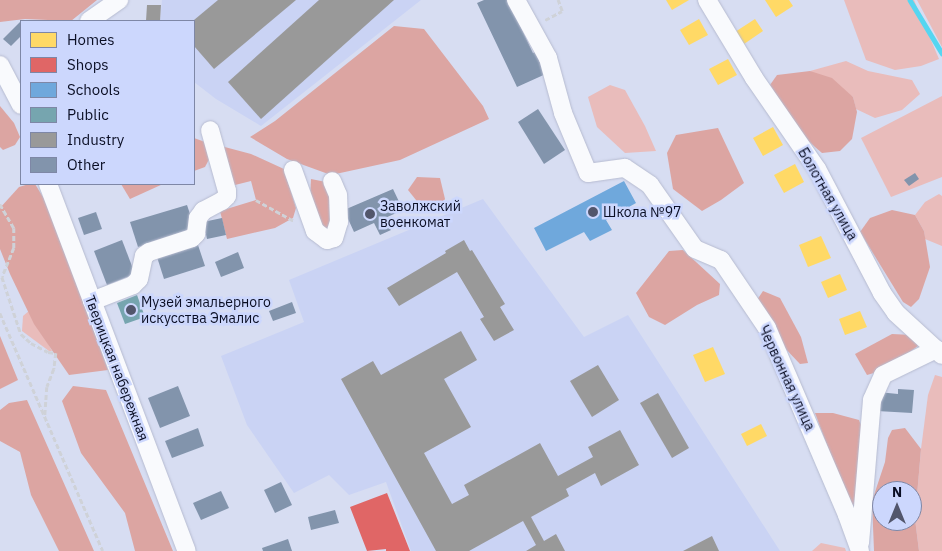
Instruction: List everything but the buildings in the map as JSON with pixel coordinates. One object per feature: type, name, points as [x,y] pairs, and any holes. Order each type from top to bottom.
[{"type":"street","points":[[90,20],[119,0]]},
{"type":"street","points":[[516,0],[531,28]]},
{"type":"street","name":"Болотная улица","points":[[707,0],[754,78],[817,168],[882,293],[896,313],[939,352]]},
{"type":"street","name":"Червонная улица","points":[[531,28],[548,58],[563,113],[588,173],[625,168],[650,185],[694,249],[721,260],[766,328],[847,515],[860,550]]},
{"type":"street","points":[[12,69],[20,101]]},
{"type":"street","points":[[92,301],[133,285],[139,279],[144,256],[149,252],[192,238],[196,234],[198,218],[203,211],[222,201],[227,196],[210,130]]},
{"type":"street","points":[[293,170],[315,231],[327,240],[334,238],[339,222],[338,196],[332,181]]},
{"type":"street","name":"Тверицкая набережная","points":[[48,185],[187,551]]},
{"type":"street","points":[[860,550],[872,400],[883,374],[939,352]]},
{"type":"path","points":[[531,28],[562,11],[558,0]]},
{"type":"path","points":[[256,200],[298,223]]},
{"type":"path","points":[[0,204],[14,228],[14,248],[2,277],[21,334],[31,343],[48,352],[56,353],[54,369],[47,387],[45,417]]},
{"type":"path","points":[[0,313],[103,551]]},
{"type":"shaded area","points":[[0,0],[97,0],[72,20],[25,19],[0,22]]},
{"type":"shaded area","points":[[162,0],[421,0],[261,126],[216,99],[195,83],[195,20],[160,20]]},
{"type":"shaded area","points":[[844,0],[914,0],[939,59],[921,66],[895,70],[866,60]]},
{"type":"shaded area","points":[[917,0],[942,0],[942,47]]},
{"type":"shaded area","points":[[394,26],[424,29],[483,106],[489,119],[400,160],[331,175],[287,159],[250,137],[275,121]]},
{"type":"shaded area","points":[[846,61],[868,71],[912,80],[920,94],[902,110],[875,118],[856,109],[853,97],[810,71]]},
{"type":"shaded area","points":[[810,71],[832,78],[853,97],[857,112],[852,139],[840,151],[822,153],[800,133],[770,85],[777,75]]},
{"type":"shaded area","points":[[610,85],[625,90],[645,126],[656,151],[625,153],[597,127],[588,97]]},
{"type":"shaded area","points":[[942,96],[942,177],[891,197],[861,138]]},
{"type":"shaded area","points":[[0,106],[14,123],[20,137],[15,145],[3,150],[0,147]]},
{"type":"shaded area","points":[[718,128],[744,183],[702,211],[673,189],[667,153],[676,135]]},
{"type":"shaded area","points":[[195,138],[216,146],[205,167],[195,171]]},
{"type":"shaded area","points":[[221,146],[251,154],[284,169],[296,208],[293,218],[275,228],[227,239],[220,211],[256,200],[251,181],[231,186]]},
{"type":"shaded area","points":[[417,177],[440,178],[445,199],[439,208],[424,210],[408,190]]},
{"type":"shaded area","points":[[311,179],[331,183],[337,220],[327,230],[317,227],[310,200]]},
{"type":"shaded area","points":[[36,185],[48,205],[108,370],[69,375],[34,324],[0,249],[0,208],[19,187]]},
{"type":"shaded area","points":[[122,185],[161,185],[130,199]]},
{"type":"shaded area","points":[[939,194],[942,196],[942,246],[925,239],[924,231],[915,215],[925,202]]},
{"type":"shaded area","points":[[483,199],[584,337],[628,315],[780,551],[411,551],[386,482],[349,495],[329,475],[294,493],[247,425],[221,356],[304,322],[289,280]]},
{"type":"shaded area","points":[[892,210],[915,215],[924,231],[930,267],[919,299],[911,307],[903,302],[860,232],[870,218]]},
{"type":"shaded area","points":[[683,250],[720,284],[719,295],[697,305],[665,325],[649,317],[636,293],[669,251]]},
{"type":"shaded area","points":[[763,291],[780,298],[801,337],[808,363],[800,364],[781,344],[757,300]]},
{"type":"shaded area","points":[[30,310],[52,351],[49,351],[22,331],[23,316]]},
{"type":"shaded area","points":[[892,334],[912,335],[918,346],[884,370],[867,375],[855,354]]},
{"type":"shaded area","points":[[0,336],[18,380],[0,389]]},
{"type":"shaded area","points":[[935,375],[942,377],[942,551],[919,551],[916,531],[922,531],[922,481],[918,481],[928,395]]},
{"type":"shaded area","points":[[73,386],[106,390],[173,551],[135,551],[125,513],[81,453],[62,401]]},
{"type":"shaded area","points":[[27,400],[94,551],[59,551],[31,495],[20,452],[0,441],[0,410],[9,403]]},
{"type":"shaded area","points":[[815,413],[833,413],[859,420],[864,433],[856,508],[848,502]]},
{"type":"shaded area","points":[[905,428],[921,449],[918,481],[879,481],[885,462],[888,438],[892,430]]},
{"type":"shaded area","points":[[873,531],[916,531],[919,551],[874,551]]},
{"type":"shaded area","points":[[821,543],[845,548],[846,551],[812,551]]},
{"type":"waterway","points":[[910,0],[942,53]]},
{"type":"place","name":"Школа №97","points":[[593,212]]},
{"type":"place","name":"Заволжский военкомат","points":[[370,214]]},
{"type":"place","name":"Музей эмальерного искусства Эмалис","points":[[131,310]]}]
